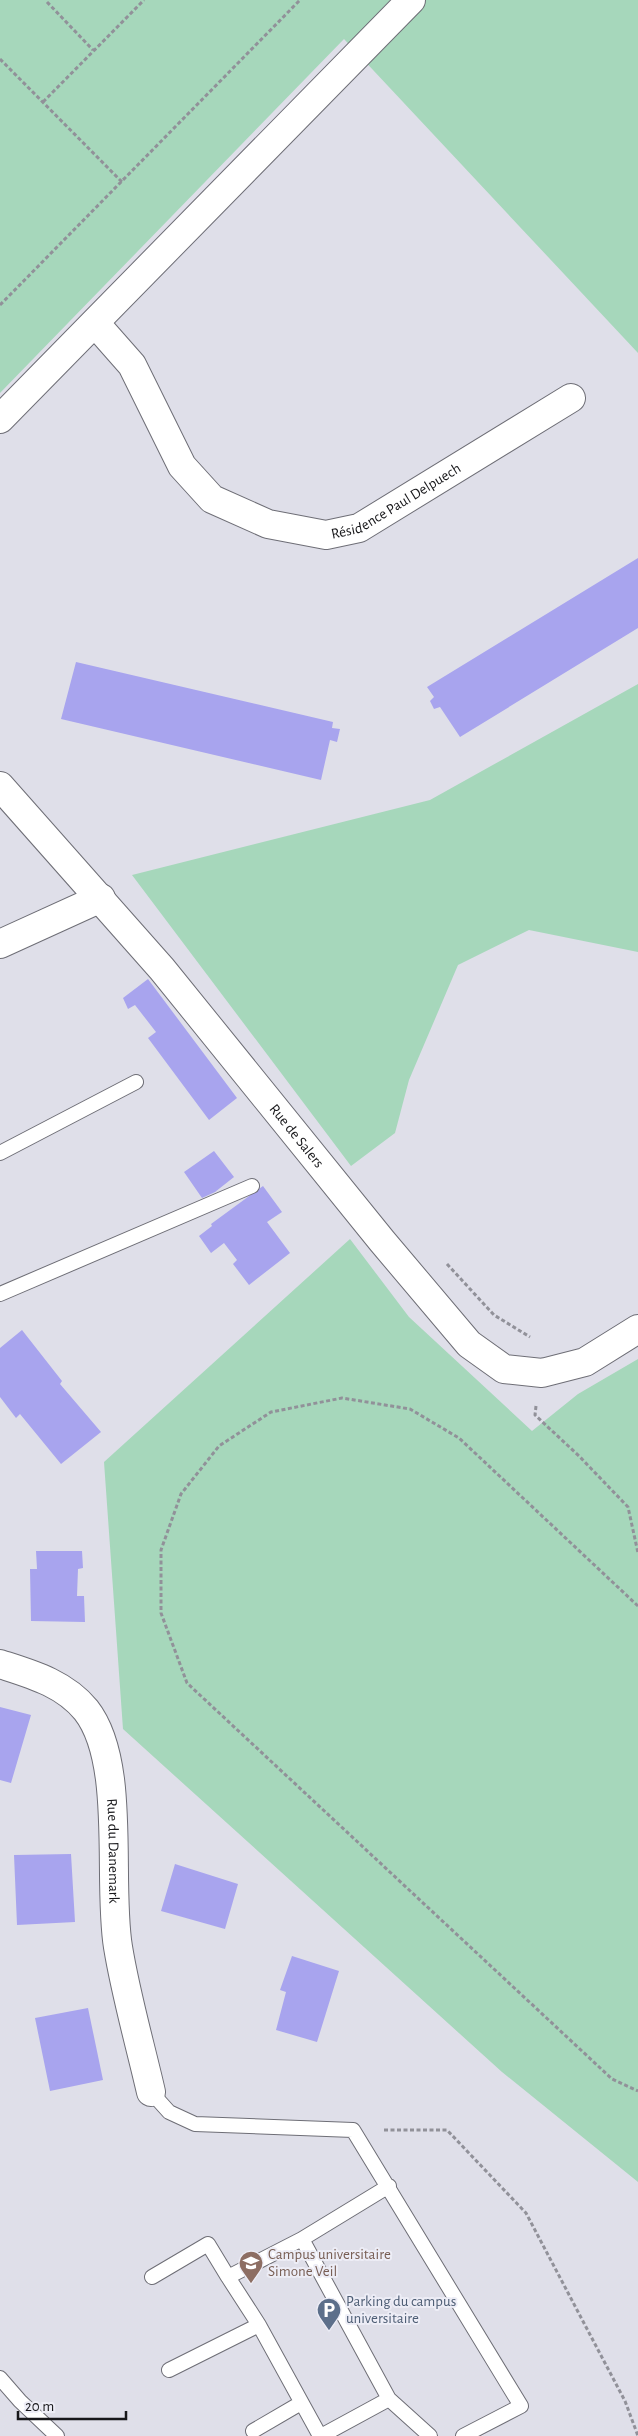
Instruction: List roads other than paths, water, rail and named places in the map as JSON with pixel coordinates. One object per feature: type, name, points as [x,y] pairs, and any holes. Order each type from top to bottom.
[{"type":"street","points":[[0,419],[411,0]]},
{"type":"street","name":"Résidence Paul Delpuech","points":[[95,323],[132,365],[182,466],[212,499],[268,524],[326,535],[359,528],[571,398]]},
{"type":"street","name":"Rue de Salers","points":[[0,786],[162,968],[382,1242],[469,1344],[504,1369],[542,1373],[585,1362],[638,1329]]},
{"type":"street","points":[[0,944],[101,898]]},
{"type":"street","name":"Rue du Danemark","points":[[0,1664],[45,1679],[66,1692],[86,1710],[100,1734],[109,1763],[118,1946],[151,2092]]},
{"type":"lane","points":[[0,1153],[136,1082]]},
{"type":"lane","points":[[0,1294],[252,1186]]},
{"type":"lane","points":[[151,2092],[169,2112],[195,2124],[353,2130],[389,2186],[521,2406],[463,2436]]},
{"type":"lane","points":[[228,2277],[302,2239],[389,2186]]},
{"type":"lane","points":[[302,2239],[389,2399],[430,2436]]},
{"type":"lane","points":[[152,2277],[208,2244],[259,2325],[321,2436],[389,2399]]},
{"type":"lane","points":[[169,2370],[259,2325]]},
{"type":"lane","points":[[0,2378],[20,2401],[57,2436]]},
{"type":"lane","points":[[253,2431],[301,2403]]},
{"type":"place","name":"Campus universitaire Simone Veil","points":[[251,2284]]},
{"type":"place","name":"Parking du campus universitaire","points":[[329,2331]]}]
